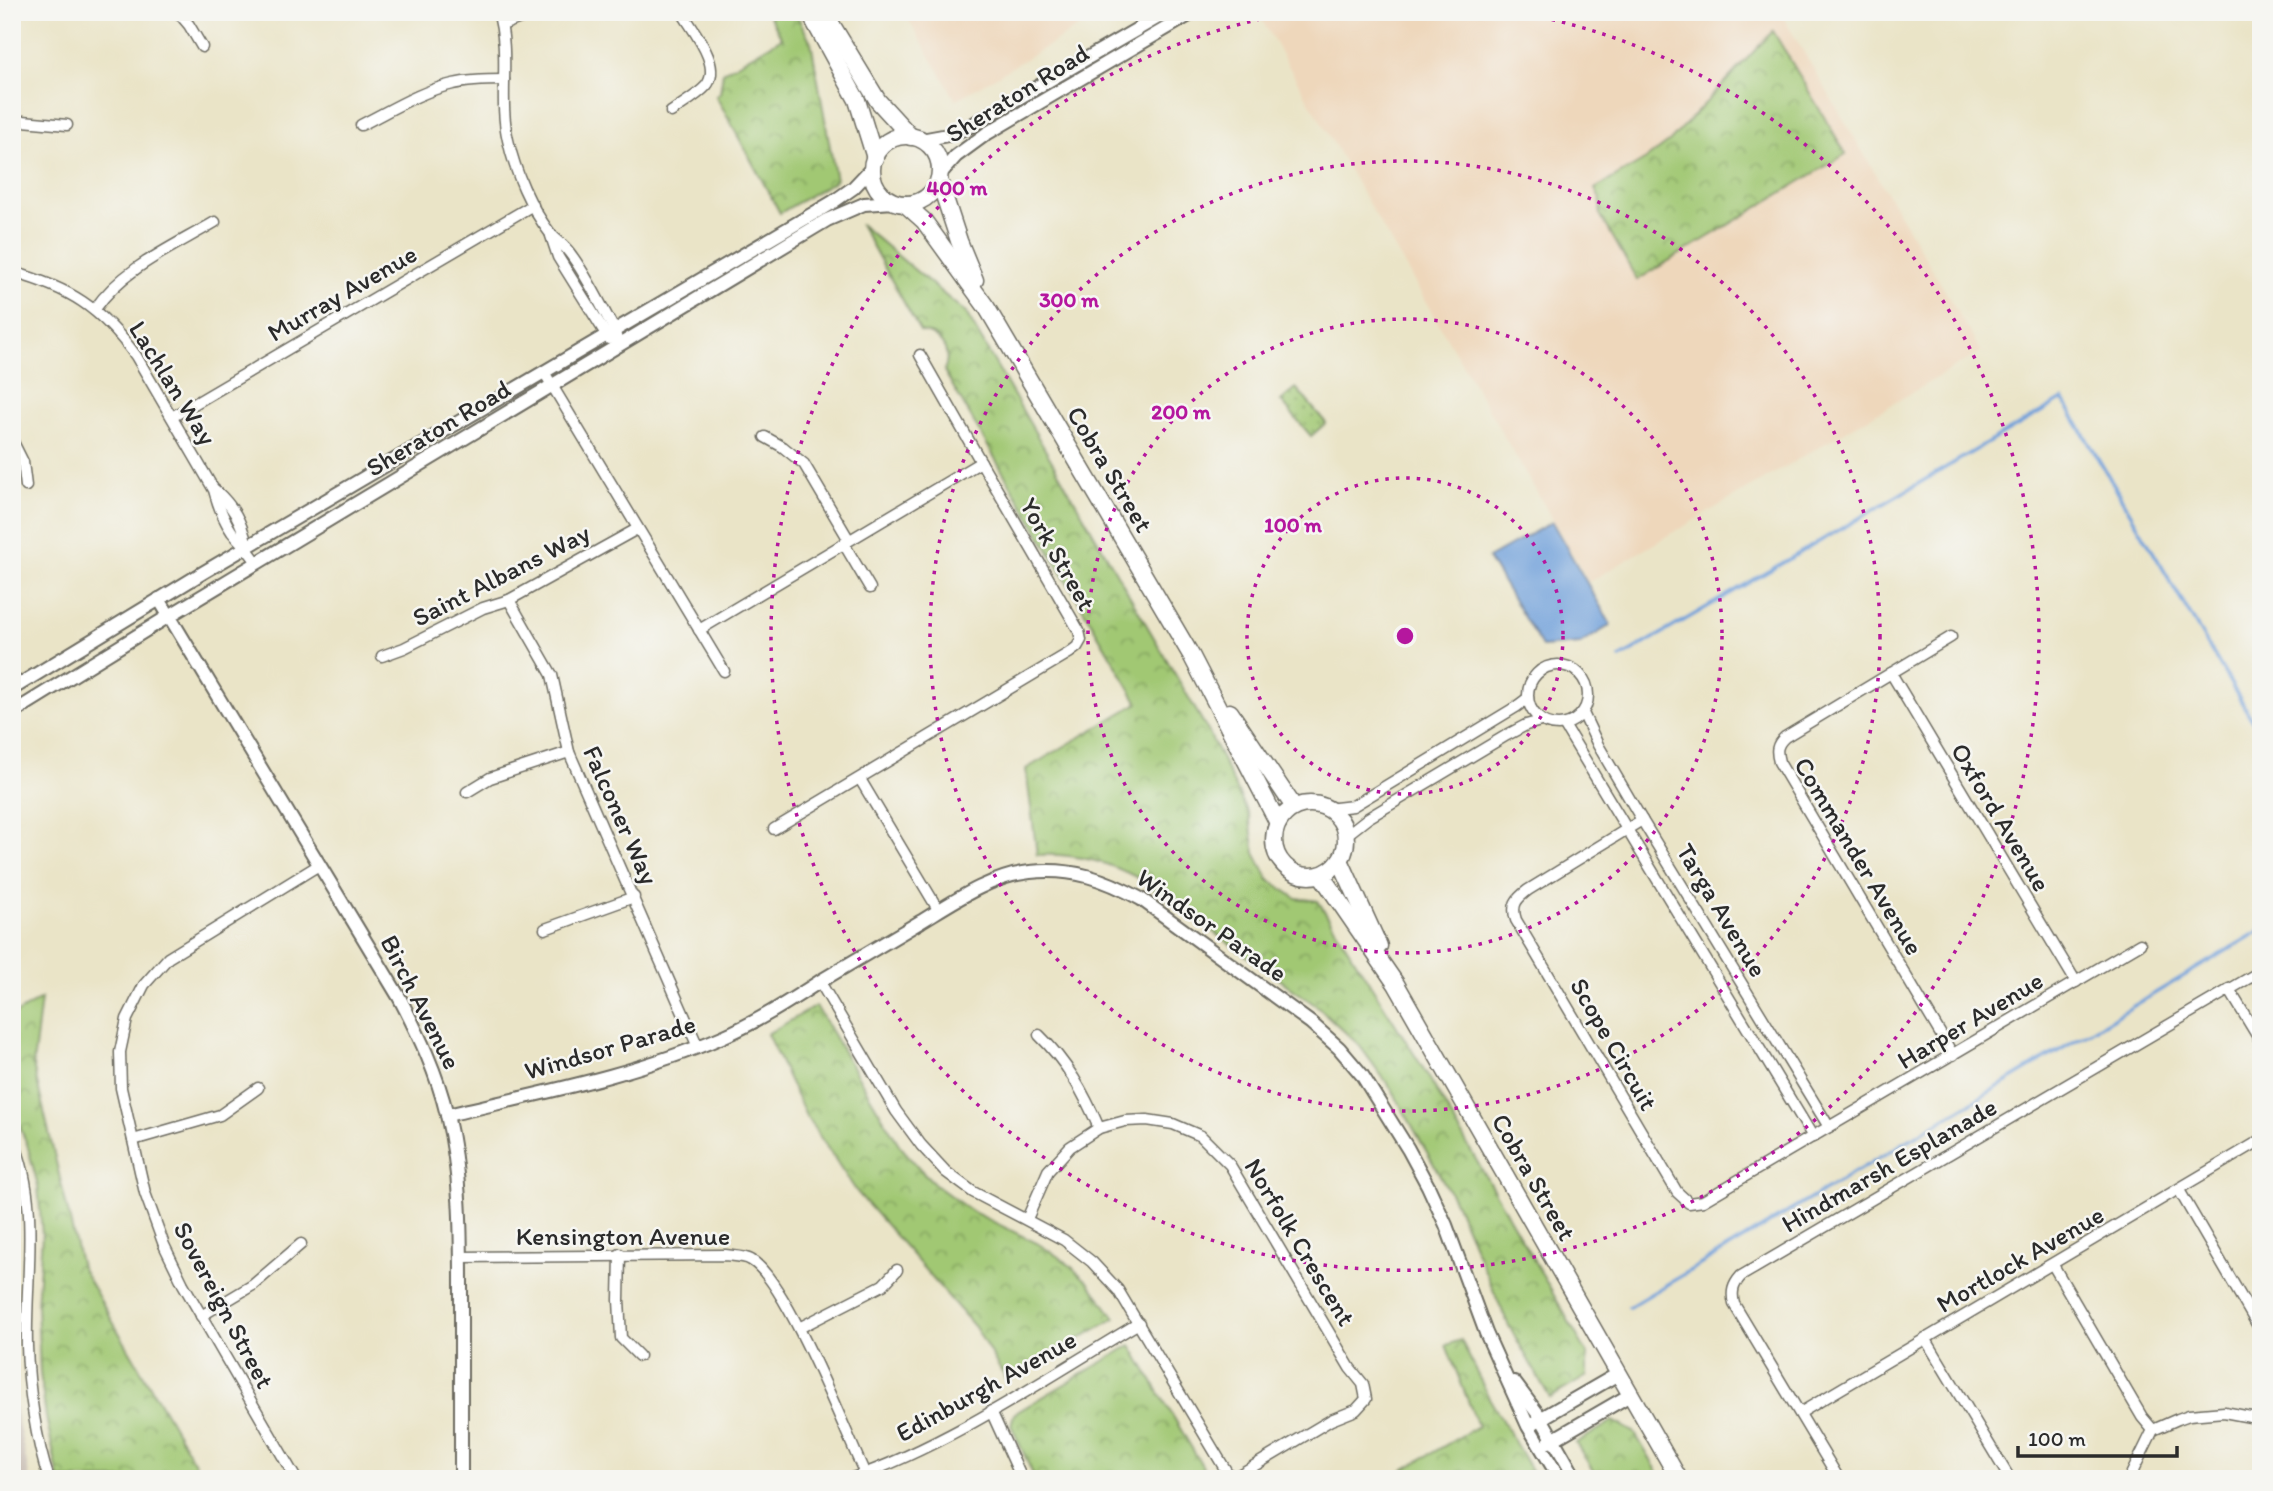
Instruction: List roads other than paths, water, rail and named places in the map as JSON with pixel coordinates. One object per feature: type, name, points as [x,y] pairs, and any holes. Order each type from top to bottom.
[{"type":"highway","points":[[809,12],[857,100],[878,188],[900,203],[922,200],[935,188],[939,177],[936,155],[878,101],[824,12]]},
{"type":"highway","points":[[874,163],[878,152],[889,141],[896,138],[916,138]]},
{"type":"highway","name":"Cobra Street","points":[[939,177],[959,241],[987,308]]},
{"type":"highway","name":"Cobra Street","points":[[900,203],[923,221],[987,308],[1191,655],[1278,823]]},
{"type":"highway","name":"Cobra Street","points":[[1191,655],[1294,807]]},
{"type":"highway","points":[[1317,805],[1336,816],[1342,825],[1345,848],[1332,869],[1309,876],[1297,874],[1286,868],[1279,858],[1274,847],[1274,835],[1278,823],[1294,807],[1317,805]]},
{"type":"highway","name":"Cobra Street","points":[[1340,860],[1396,984]]},
{"type":"highway","name":"Cobra Street","points":[[1321,874],[1396,984],[1679,1479]]},
{"type":"highway","name":"Cobra Street","points":[[1630,1395],[1667,1437],[1690,1479]]},
{"type":"street","points":[[178,12],[202,47]]},
{"type":"street","points":[[498,12],[505,54],[507,138],[514,163],[533,205],[550,233],[558,257],[618,346]]},
{"type":"street","points":[[502,25],[536,12]]},
{"type":"street","points":[[671,112],[704,89],[712,79],[713,68],[682,12]]},
{"type":"street","name":"Sheraton Road","points":[[939,177],[956,156],[979,139],[1167,12]]},
{"type":"street","name":"Sheraton Road","points":[[916,138],[948,135],[970,126],[1194,12]]},
{"type":"street","points":[[361,125],[425,93],[452,84],[474,80],[504,80]]},
{"type":"street","points":[[12,120],[67,125]]},
{"type":"street","name":"Sheraton Road","points":[[12,689],[159,599],[833,202],[853,188],[874,163]]},
{"type":"street","name":"Sheraton Road","points":[[12,713],[827,220],[864,204],[900,203]]},
{"type":"street","name":"Murray Avenue","points":[[172,417],[533,205]]},
{"type":"street","points":[[95,309],[126,274],[215,222]]},
{"type":"street","name":"Lachlan Way","points":[[12,272],[38,279],[95,309],[115,329],[135,356],[214,490],[229,502],[242,525],[248,547],[257,563]]},
{"type":"street","points":[[699,630],[981,462],[920,355]]},
{"type":"street","points":[[544,372],[724,671]]},
{"type":"street","points":[[765,437],[804,464],[870,588]]},
{"type":"street","points":[[12,439],[23,462],[26,486]]},
{"type":"street","name":"York Street","points":[[774,829],[1069,653],[1081,640],[1074,623],[981,462]]},
{"type":"street","name":"Saint Albans Way","points":[[382,656],[404,648],[483,608],[509,600],[637,529]]},
{"type":"street","name":"Birch Avenue","points":[[159,599],[399,997],[436,1074],[456,1160],[461,1257],[461,1479]]},
{"type":"street","name":"Falconer Way","points":[[509,600],[552,675],[569,752],[698,1047]]},
{"type":"street","name":"Commander Avenue","points":[[1951,637],[1785,737],[1778,743],[1776,752],[1779,762],[1952,1055]]},
{"type":"street","points":[[1549,666],[1566,666],[1580,675],[1588,689],[1587,706],[1583,713],[1564,725],[1556,726],[1541,721],[1534,715],[1528,698],[1528,690],[1535,675],[1549,666]]},
{"type":"street","name":"Oxford Avenue","points":[[1891,673],[2076,982]]},
{"type":"street","points":[[1327,809],[1353,806],[1528,698]]},
{"type":"street","name":"Targa Avenue","points":[[1583,713],[1598,745],[1821,1132]]},
{"type":"street","points":[[1345,836],[1367,819],[1507,735],[1541,721]]},
{"type":"street","name":"Targa Avenue","points":[[1564,725],[1626,831],[1821,1132]]},
{"type":"street","points":[[467,792],[490,778],[569,752]]},
{"type":"street","points":[[860,779],[939,911]]},
{"type":"street","name":"Scope Circuit","points":[[1643,820],[1528,890],[1515,901],[1513,910],[1516,920],[1677,1192],[1689,1203],[1703,1201],[1821,1132]]},
{"type":"street","name":"Sovereign Street","points":[[296,1479],[201,1316],[164,1245],[145,1193],[121,1088],[120,1052],[127,1019],[144,985],[169,958],[319,865]]},
{"type":"street","name":"Windsor Parade","points":[[447,1115],[625,1072],[698,1047],[762,1018],[939,911],[998,880],[1028,872],[1086,874],[1114,884],[1141,899],[1311,1023],[1339,1048],[1362,1076],[1408,1149],[1446,1225],[1486,1333],[1528,1426],[1560,1479]]},
{"type":"street","points":[[545,929],[634,897]]},
{"type":"street","name":"Harper Avenue","points":[[1821,1132],[2140,944]]},
{"type":"street","name":"Hindmarsh Esplanade","points":[[1839,1479],[1734,1304],[1732,1289],[1741,1276],[2261,971]]},
{"type":"street","points":[[820,982],[896,1111],[921,1145],[946,1172],[973,1192],[1064,1240],[1092,1262],[1118,1290],[1232,1479]]},
{"type":"street","points":[[2229,989],[2261,1042]]},
{"type":"street","points":[[1039,1035],[1070,1071],[1099,1128]]},
{"type":"street","points":[[133,1140],[220,1115],[258,1088]]},
{"type":"street","name":"Norfolk Crescent","points":[[1027,1219],[1048,1171],[1070,1147],[1099,1128],[1125,1121],[1147,1120],[1173,1124],[1201,1136],[1230,1165],[1350,1368],[1363,1384],[1366,1399],[1356,1410],[1331,1420],[1232,1479]]},
{"type":"street","points":[[12,1138],[18,1152],[29,1202],[27,1347],[34,1408],[49,1479]]},
{"type":"street","name":"Mortlock Avenue","points":[[1800,1413],[2261,1140]]},
{"type":"street","points":[[2179,1190],[2261,1331]]},
{"type":"street","points":[[201,1316],[253,1285],[301,1244]]},
{"type":"street","points":[[620,1254],[621,1338],[639,1356]]},
{"type":"street","name":"Kensington Avenue","points":[[461,1257],[620,1254],[725,1255],[751,1259],[771,1280],[799,1328],[864,1474]]},
{"type":"street","points":[[2053,1265],[2142,1418],[2153,1430]]},
{"type":"street","points":[[799,1328],[883,1285],[897,1270]]},
{"type":"street","name":"Edinburgh Avenue","points":[[850,1479],[936,1442],[1139,1323]]},
{"type":"street","points":[[1926,1338],[2010,1479]]},
{"type":"street","name":"Windsor Parade","points":[[1501,1365],[1541,1418],[1576,1479]]},
{"type":"street","points":[[1528,1426],[1618,1374]]},
{"type":"street","points":[[1540,1447],[1630,1395]]},
{"type":"street","points":[[991,1411],[1022,1479]]},
{"type":"street","points":[[2129,1479],[2153,1430],[2189,1415],[2224,1412],[2260,1417]]},
{"type":"water","points":[[1552,522],[1611,625],[1580,644],[1542,647],[1488,558]]},
{"type":"waterway","points":[[1620,658],[2063,399],[2261,735]]},
{"type":"waterway","points":[[1629,1307],[2261,930]]}]
